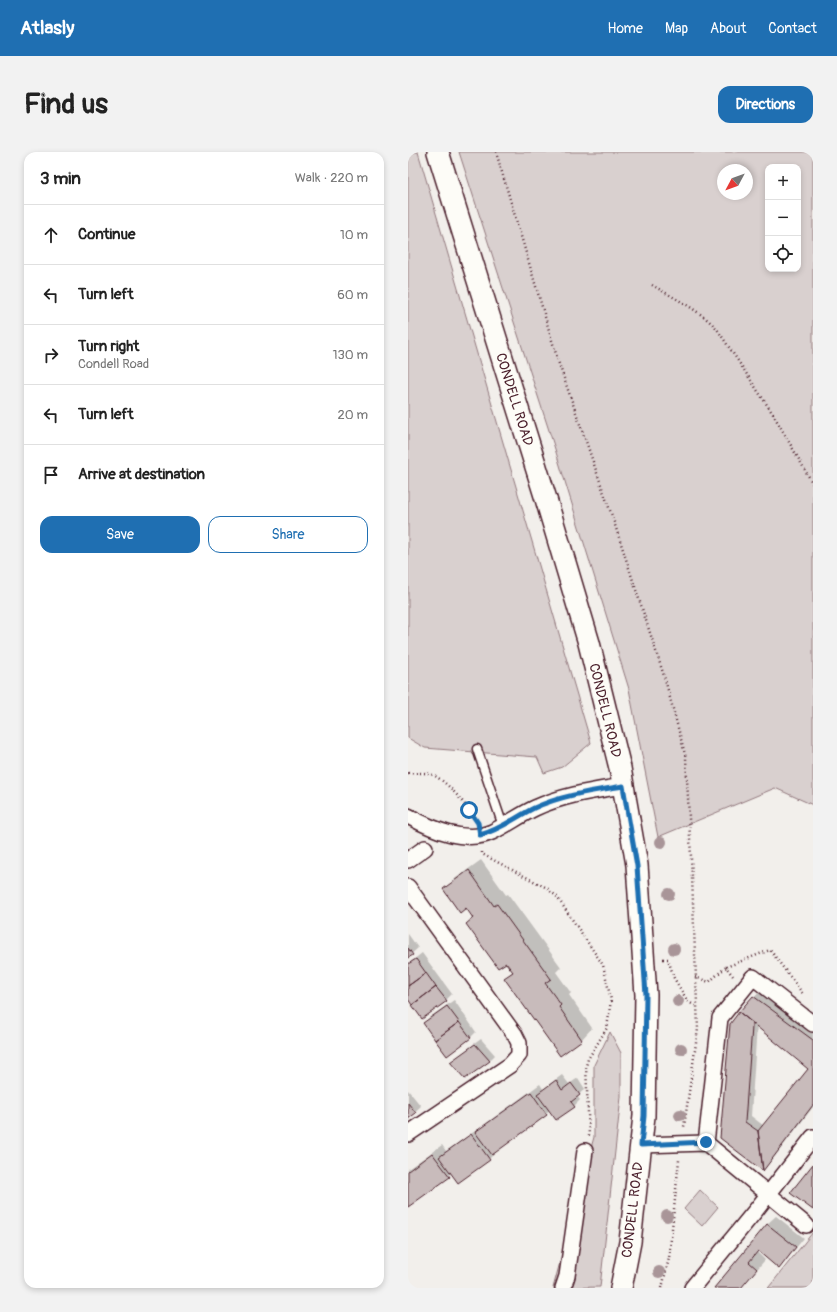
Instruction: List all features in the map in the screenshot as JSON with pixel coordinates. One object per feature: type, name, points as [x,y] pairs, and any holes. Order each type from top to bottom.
[{"type":"main road","name":"CONDELL ROAD","points":[[438,152],[542,484],[587,636],[620,768],[637,866],[646,995],[644,1116],[630,1242],[621,1288]]},
{"type":"street","points":[[408,816],[426,826],[448,833],[471,837],[490,832],[535,808],[570,795],[623,786]]},
{"type":"street","points":[[408,860],[426,848]]},
{"type":"street","points":[[408,887],[515,1035],[519,1043],[519,1055],[510,1065],[408,1134]]},
{"type":"street","points":[[706,1142],[720,1018],[753,977],[813,1024]]},
{"type":"street","points":[[692,1288],[813,1137]]},
{"type":"street","points":[[641,1145],[706,1142],[806,1225]]},
{"type":"street","points":[[563,1288],[567,1276],[585,1151]]},
{"type":"lane","points":[[477,749],[503,826]]},
{"type":"path","points":[[496,152],[559,364],[613,519],[665,679],[686,758],[698,1029],[675,1188],[669,1258],[662,1288]]},
{"type":"path","points":[[652,285],[698,312],[711,322],[717,329],[773,414],[813,484]]},
{"type":"path","points":[[408,773],[429,774],[451,788],[478,823],[482,854],[547,888],[557,897],[603,965],[611,1000],[607,1028],[588,1058],[586,1066],[589,1145],[585,1151]]},
{"type":"path","points":[[668,959],[674,978],[688,1002],[698,1007]]},
{"type":"path","points":[[695,977],[709,982],[726,966],[742,990]]},
{"type":"shaded area","points":[[408,152],[418,152],[591,743],[562,767],[544,773],[537,757],[425,748],[408,738]]},
{"type":"shaded area","points":[[459,152],[813,152],[813,805],[775,788],[658,837],[629,689],[555,449]]},
{"type":"shaded area","points":[[610,1032],[621,1053],[621,1097],[600,1287],[553,1288],[594,1137],[594,1065]]},
{"type":"shaded area","points":[[700,1190],[718,1207],[702,1226],[684,1209]]},
{"type":"shaded area","points":[[813,1232],[813,1288],[768,1288],[769,1287]]},
{"type":"building","points":[[469,870],[494,906],[497,904],[551,979],[545,983],[561,1005],[559,1007],[582,1040],[560,1056],[504,978],[513,972],[506,963],[498,968],[466,924],[473,918],[466,908],[460,913],[443,889]]},
{"type":"building","points":[[408,948],[413,955],[408,958]]},
{"type":"building","points":[[416,959],[426,973],[408,986],[408,964]]},
{"type":"building","points":[[426,973],[436,987],[412,1005],[408,999],[408,986]]},
{"type":"building","points":[[436,987],[447,1001],[422,1019],[412,1005]]},
{"type":"building","points":[[753,996],[813,1040],[813,1105],[763,1171],[758,1131],[808,1069],[739,1012]]},
{"type":"building","points":[[447,1006],[459,1022],[435,1040],[423,1023]]},
{"type":"building","points":[[739,1012],[754,1024],[752,1027],[745,1122],[758,1131],[763,1171],[720,1138],[730,1024]]},
{"type":"building","points":[[459,1022],[471,1038],[447,1056],[435,1040]]},
{"type":"building","points":[[475,1044],[490,1061],[465,1079],[450,1062]]},
{"type":"building","points":[[556,1080],[562,1090],[571,1083],[580,1095],[571,1102],[575,1107],[556,1120],[537,1094]]},
{"type":"building","points":[[531,1092],[547,1115],[492,1155],[475,1132]]},
{"type":"building","points":[[408,1103],[416,1113],[408,1119]]},
{"type":"building","points":[[471,1134],[490,1160],[458,1183],[439,1157]]},
{"type":"building","points":[[432,1153],[450,1177],[408,1207],[408,1171]]},
{"type":"building","points":[[813,1164],[813,1210],[790,1193]]},
{"type":"building","points":[[767,1224],[796,1247],[779,1269],[758,1251],[749,1262],[757,1269],[741,1288],[714,1288]]},
{"type":"route","points":[[469,810],[478,823],[480,835],[499,828],[535,808],[570,795],[623,786],[637,866],[646,995],[644,1116],[641,1145],[706,1142]]}]
